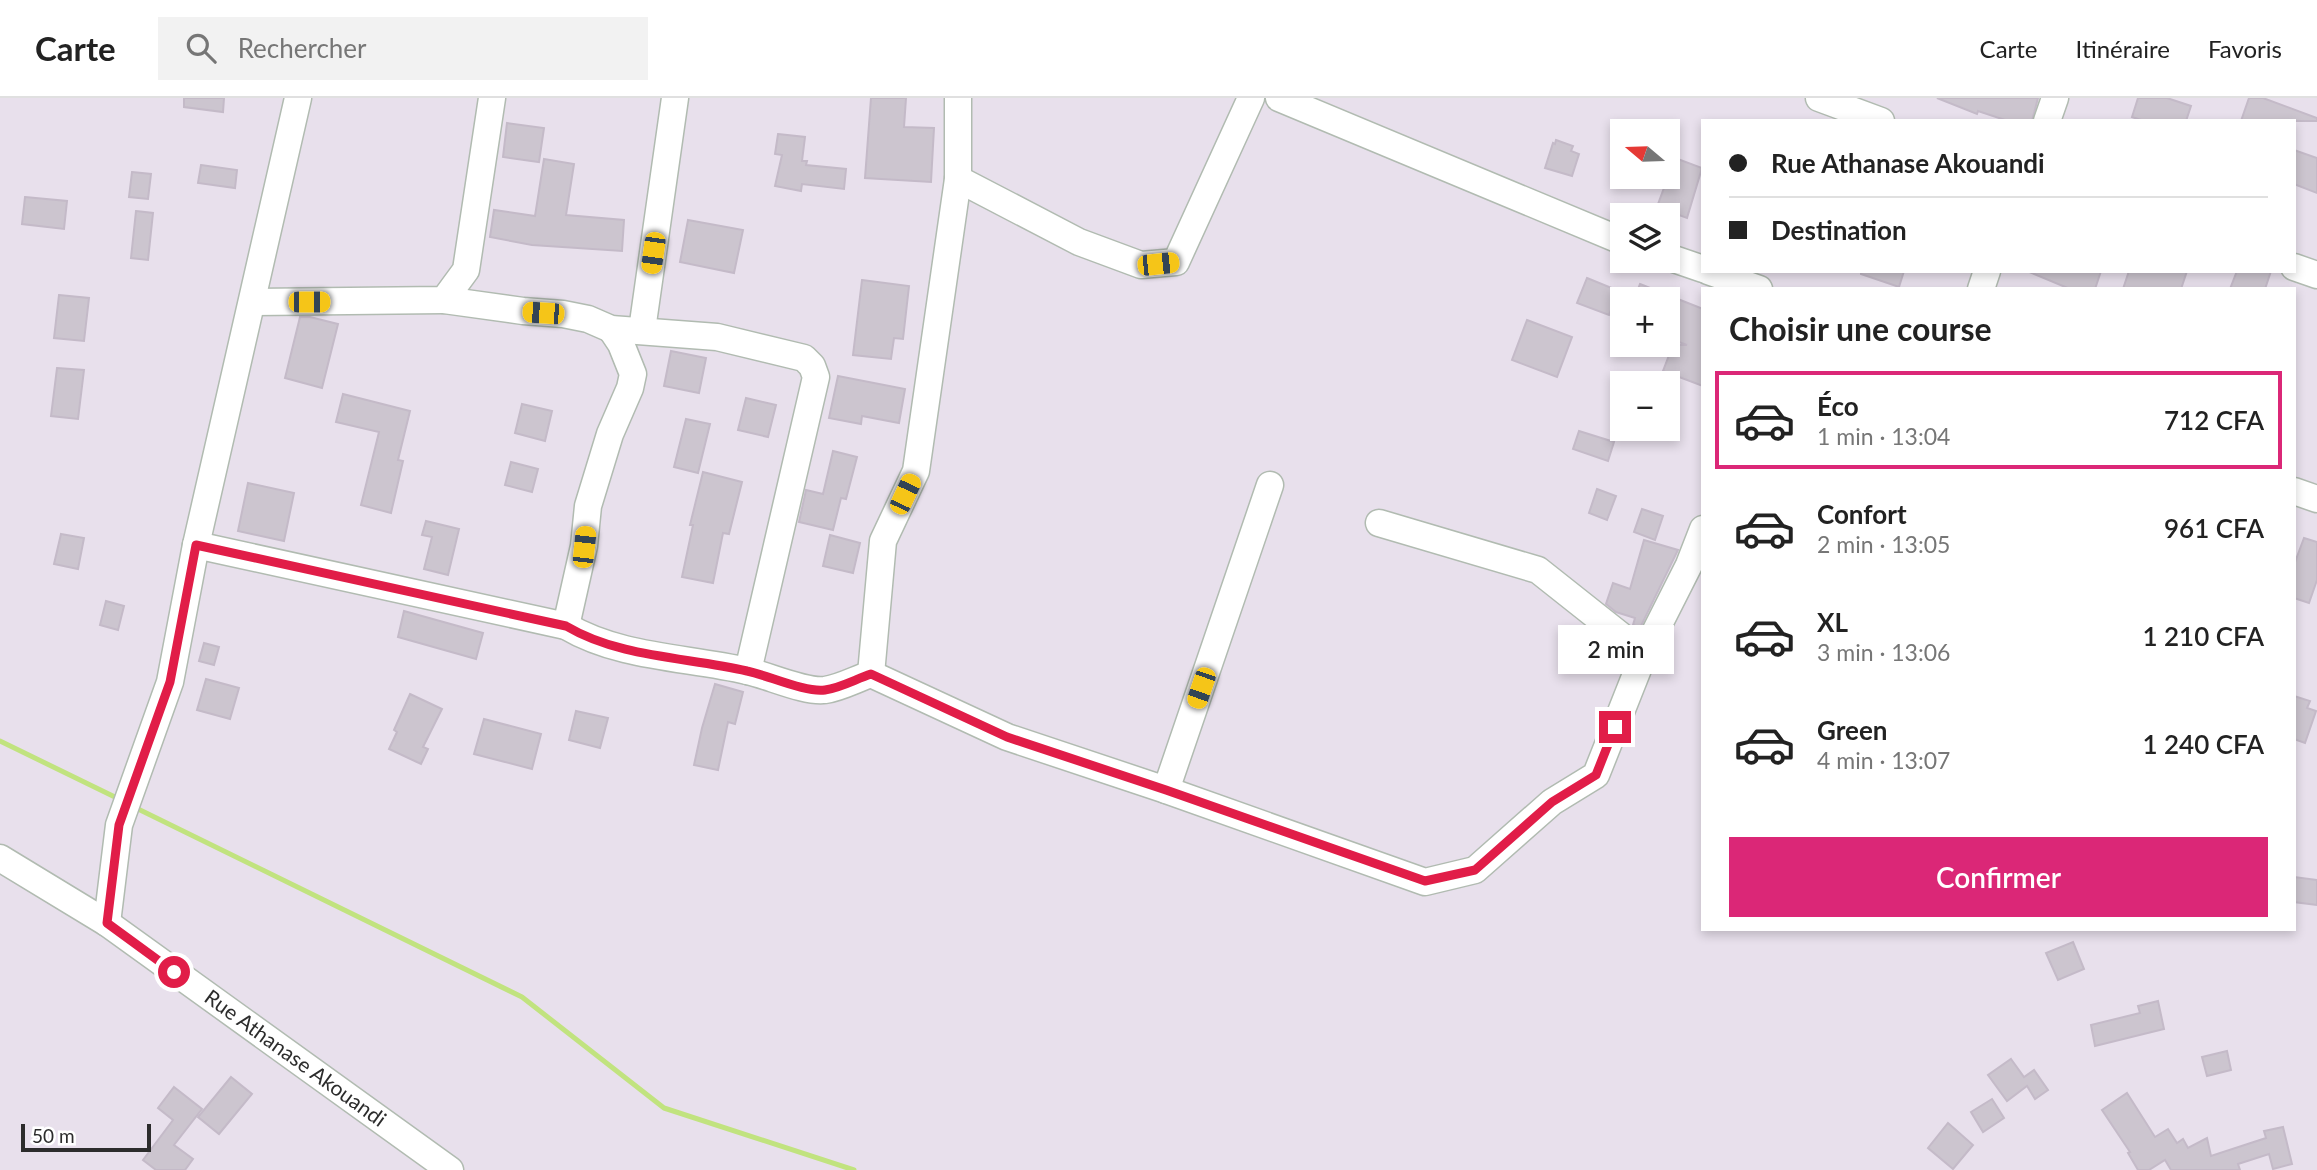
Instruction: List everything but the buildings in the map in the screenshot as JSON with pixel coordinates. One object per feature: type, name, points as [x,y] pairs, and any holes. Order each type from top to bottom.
[{"type":"street","points":[[107,923],[119,825],[170,682],[196,545],[298,98]]},
{"type":"street","points":[[444,300],[466,270],[492,98]]},
{"type":"street","points":[[642,330],[675,98]]},
{"type":"street","points":[[871,674],[883,541],[916,471],[958,179],[958,98]]},
{"type":"street","points":[[958,179],[1079,242],[1141,265],[1175,262],[1251,98]]},
{"type":"street","points":[[1279,98],[1610,236]]},
{"type":"street","points":[[1819,98],[1876,119]]},
{"type":"street","points":[[2048,119],[2055,98]]},
{"type":"street","points":[[1680,261],[1701,268]]},
{"type":"street","points":[[2296,268],[2317,275]]},
{"type":"street","points":[[1714,273],[1753,287]]},
{"type":"street","points":[[253,302],[444,300],[563,314],[587,319],[611,329],[717,337],[804,358],[812,366],[816,377],[748,671]]},
{"type":"street","points":[[566,626],[584,547],[588,506],[610,434],[630,388],[632,374],[621,344],[611,329]]},
{"type":"street","points":[[1166,790],[1270,485]]},
{"type":"street","points":[[2296,492],[2317,499]]},
{"type":"street","points":[[1379,523],[1538,570],[1644,654]]},
{"type":"street","points":[[196,545],[566,626],[599,642],[748,671],[823,691],[871,674],[1007,737],[1425,881],[1475,870],[1552,802],[1596,775],[1644,654],[1689,565],[1701,534]]},
{"type":"street","name":"Rue Athanase Akouandi","points":[[0,858],[107,923],[450,1170]]},
{"type":"waterway","points":[[0,741],[119,799]]},
{"type":"waterway","points":[[134,807],[522,997],[664,1108],[854,1170]]},
{"type":"route","points":[[174,972],[107,923],[119,825],[170,682],[196,545],[566,626],[599,642],[748,671],[823,691],[871,674],[1007,737],[1425,881],[1475,870],[1552,802],[1596,775],[1615,727]]}]
